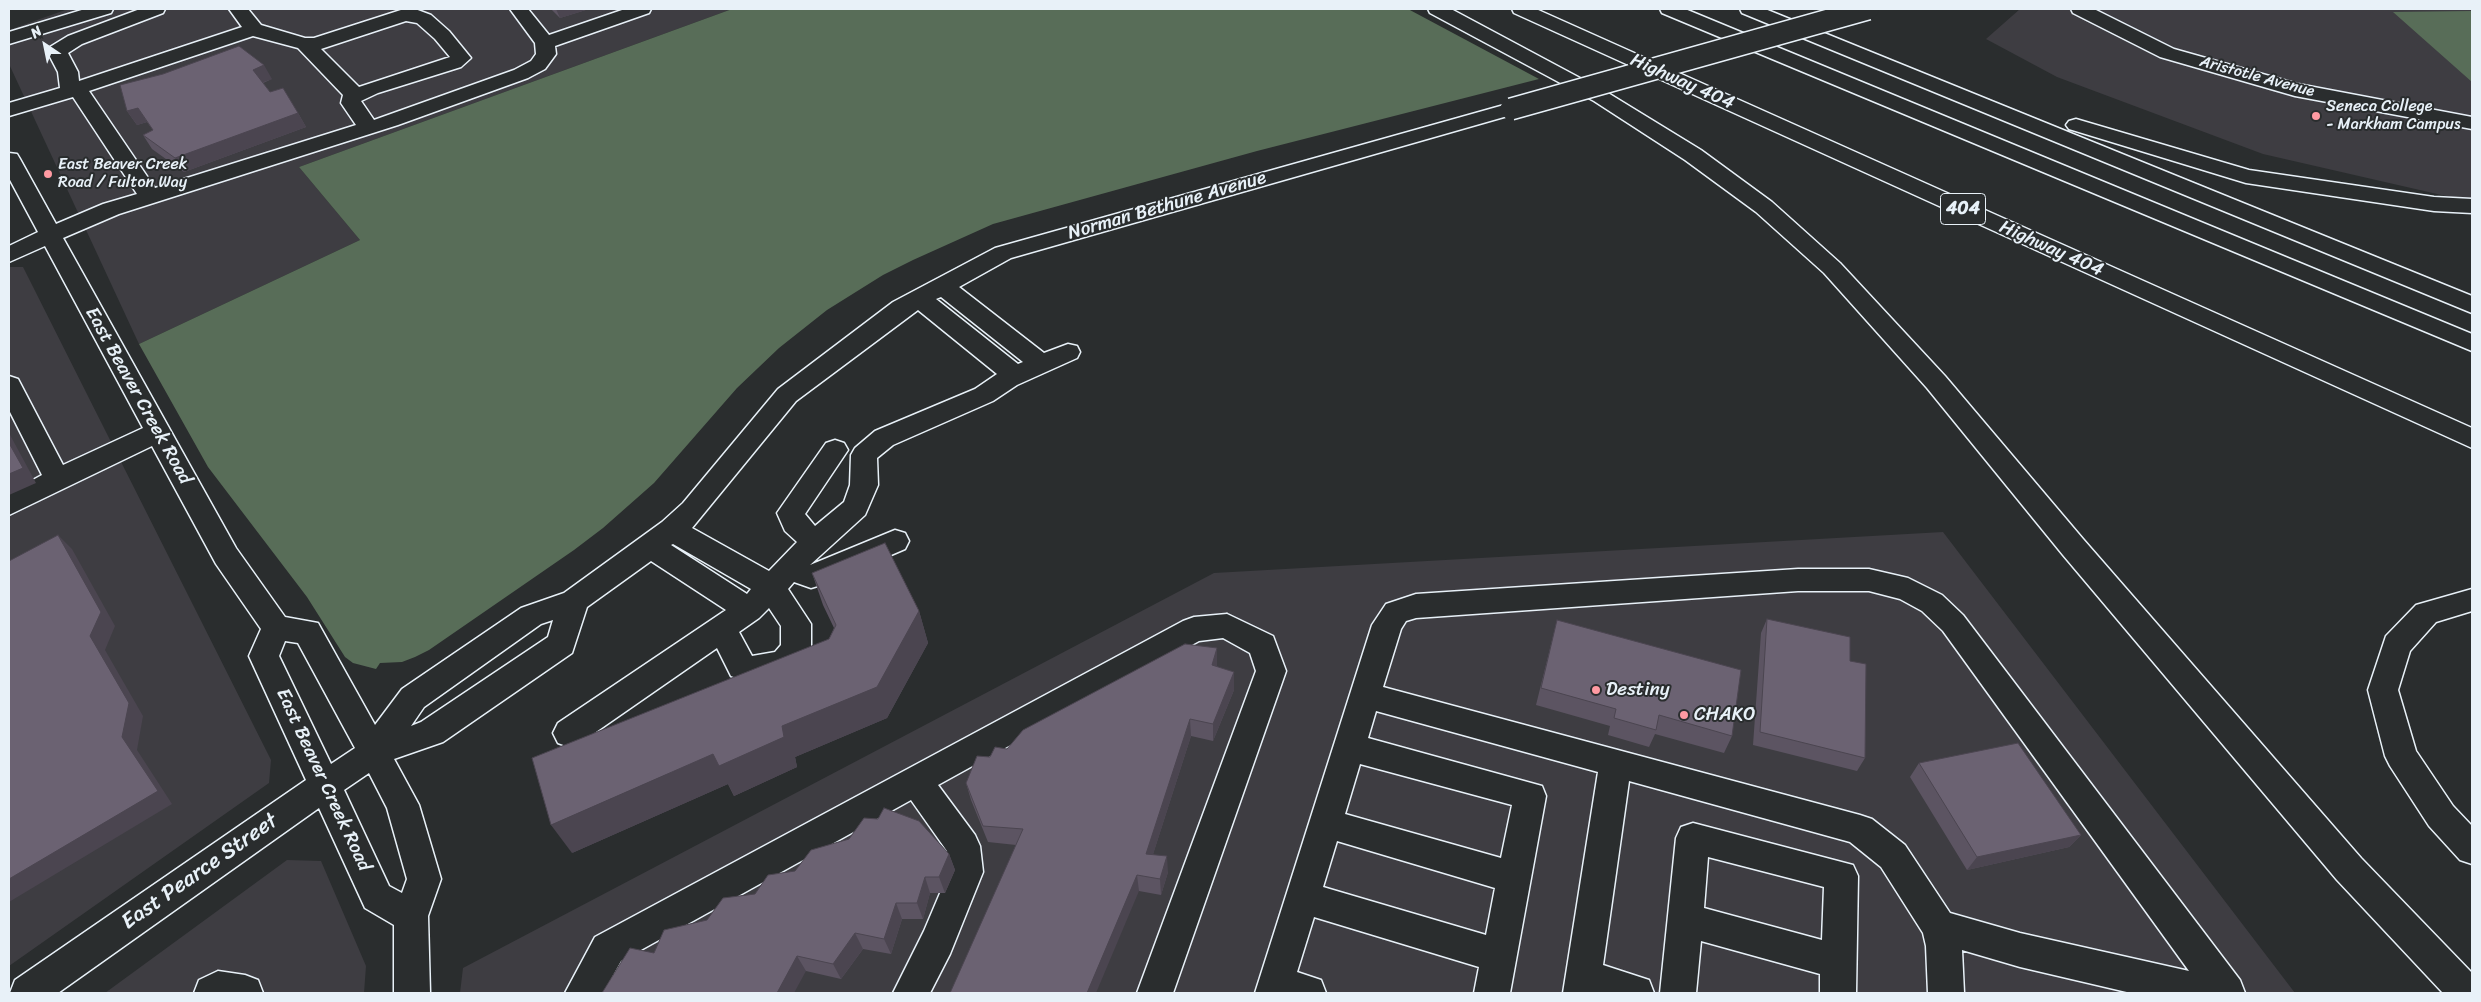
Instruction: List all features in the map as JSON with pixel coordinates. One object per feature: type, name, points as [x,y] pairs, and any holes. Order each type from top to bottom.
[{"type":"main road","points":[[31,12],[36,16],[63,9]]},
{"type":"main road","points":[[9,38],[104,9]]},
{"type":"main road","points":[[70,91],[68,72],[58,51],[75,40],[156,9]]},
{"type":"main road","points":[[238,9],[254,29],[262,34],[305,44],[316,44],[404,15],[415,15],[424,19],[442,35],[461,58],[454,63],[355,96],[351,103],[369,128]]},
{"type":"main road","points":[[9,255],[82,220],[148,196],[369,128],[521,74],[538,64],[546,54],[545,43],[519,9]]},
{"type":"main road","points":[[545,43],[642,9]]},
{"type":"main road","points":[[1437,9],[1601,97],[1692,155],[1764,208],[1832,268],[1936,382],[2073,547],[2349,869],[2466,993]]},
{"type":"main road","name":"Highway 404","points":[[1521,9],[2472,439]]},
{"type":"main road","points":[[1669,9],[2472,343]]},
{"type":"main road","points":[[1749,9],[2472,305]]},
{"type":"main road","points":[[1754,9],[2100,133],[2246,176],[2434,204],[2472,206]]},
{"type":"main road","name":"Norman Bethune Avenue","points":[[374,752],[413,698],[531,616],[574,601],[661,538],[693,510],[787,395],[902,308],[1003,253],[1868,9]]},
{"type":"main road","name":"Aristotle Avenue","points":[[2080,9],[2167,53],[2295,90],[2472,123]]},
{"type":"main road","points":[[9,110],[254,29]]},
{"type":"main road","points":[[305,44],[355,96]]},
{"type":"main road","points":[[70,91],[80,92],[85,98],[148,196]]},
{"type":"main road","name":"East Beaver Creek Road","points":[[9,159],[226,556],[276,628],[264,656],[326,784],[377,897],[412,916]]},
{"type":"main road","points":[[943,286],[1041,364]]},
{"type":"main road","points":[[920,299],[1015,375]]},
{"type":"main road","points":[[569,733],[749,610],[815,542],[854,508],[864,485],[864,455],[884,438],[984,395],[1015,375],[1068,352]]},
{"type":"main road","points":[[9,385],[57,480]]},
{"type":"main road","points":[[2405,409],[2472,445]]},
{"type":"main road","points":[[9,505],[158,432]]},
{"type":"main road","points":[[815,542],[795,524],[791,513],[835,450]]},
{"type":"main road","points":[[661,538],[779,577],[811,577],[895,541]]},
{"type":"main road","points":[[661,538],[749,610]]},
{"type":"main road","points":[[722,627],[742,667],[752,669],[784,662],[796,649],[796,624],[779,577]]},
{"type":"main road","points":[[1286,990],[1303,897],[1364,695],[1387,625],[1396,612],[1416,606],[1798,580],[1869,580],[1908,589],[1932,604],[1953,623],[2227,993]]},
{"type":"main road","points":[[2472,600],[2426,613],[2397,645],[2383,690],[2400,756],[2441,816],[2472,849]]},
{"type":"main road","points":[[374,752],[432,732],[561,644],[574,601]]},
{"type":"main road","points":[[583,993],[608,949],[1194,629],[1227,626],[1262,645],[1271,671],[1155,993]]},
{"type":"main road","points":[[276,628],[307,632],[403,805],[424,878],[412,916],[412,993]]},
{"type":"main road","points":[[1364,695],[1860,830],[1893,856],[1939,927],[1944,946],[1946,993]]},
{"type":"main road","points":[[1349,747],[1530,796],[1492,993]]},
{"type":"main road","name":"East Pearce Street","points":[[28,993],[374,752]]},
{"type":"main road","points":[[1615,764],[1583,985],[1636,993]]},
{"type":"main road","points":[[911,993],[937,942],[966,872],[962,846],[916,781]]},
{"type":"main road","points":[[1326,823],[1514,878]]},
{"type":"main road","points":[[1678,993],[1685,920],[1693,838],[1841,876],[1838,978],[1685,920]]},
{"type":"main road","points":[[1303,897],[1498,956]]},
{"type":"main road","points":[[1939,927],[2132,985],[2206,993]]},
{"type":"main road","points":[[212,993],[218,989],[246,993]]},
{"type":"shaded area","points":[[68,9],[732,9],[299,167],[360,240],[139,344],[9,64],[9,30]]},
{"type":"shaded area","name":"Seneca College - Markham Campus","points":[[2020,9],[2472,9],[2472,202],[2263,154],[2057,77],[1986,39]]},
{"type":"shaded area","points":[[9,267],[23,267],[271,760],[269,783],[9,966]]},
{"type":"shaded area","points":[[1943,532],[2295,993],[460,993],[463,968],[1214,573]]},
{"type":"shaded area","points":[[287,860],[321,861],[366,966],[364,993],[105,993]]},
{"type":"green space","points":[[732,9],[1408,9],[1539,79],[1257,151],[993,224],[913,260],[883,275],[827,310],[779,348],[737,388],[654,483],[603,528],[574,550],[429,650],[402,662],[380,663],[376,669],[353,663],[345,657],[307,597],[208,467],[139,344],[360,240],[299,167]]},
{"type":"green space","points":[[2472,11],[2472,82],[2393,12]]},
{"type":"building","points":[[239,46],[264,65],[253,70],[270,92],[283,88],[298,113],[175,158],[143,135],[153,130],[138,108],[127,111],[120,85],[163,74]]},
{"type":"building","points":[[9,443],[23,468],[9,474]]},
{"type":"building","points":[[58,535],[101,612],[90,636],[129,703],[122,737],[158,791],[9,879],[9,561]]},
{"type":"building","points":[[885,543],[919,611],[877,687],[782,726],[784,737],[719,766],[713,754],[551,825],[532,758],[829,639],[836,625],[812,573]]},
{"type":"building","points":[[1767,619],[1850,637],[1850,661],[1866,664],[1865,758],[1760,732]]},
{"type":"building","points":[[1557,620],[1741,670],[1732,736],[1659,715],[1656,730],[1614,718],[1616,709],[1541,688]]},
{"type":"building","points":[[1185,644],[1217,648],[1212,665],[1234,672],[1213,724],[1190,719],[1146,854],[1167,856],[1160,879],[1137,875],[1087,993],[950,993],[1023,829],[983,826],[966,783],[977,756],[990,757],[995,747],[1007,749],[1023,730]]},
{"type":"building","points":[[2018,743],[2081,835],[1977,857],[1919,763]]},
{"type":"building","points":[[884,808],[919,821],[949,854],[939,877],[925,877],[917,903],[896,903],[884,939],[855,933],[833,964],[797,956],[777,993],[602,993],[630,948],[654,953],[664,930],[707,920],[723,898],[755,894],[768,875],[795,871],[811,850],[849,839],[864,818],[878,819]]},
{"type":"place","name":"Seneca College - Markham Campus","points":[[2316,116]]},
{"type":"place","name":"East Beaver Creek Road / Fulton Way","points":[[48,174]]},
{"type":"place","name":"Destiny","points":[[1596,690]]},
{"type":"place","name":"CHAKO","points":[[1684,715]]}]
